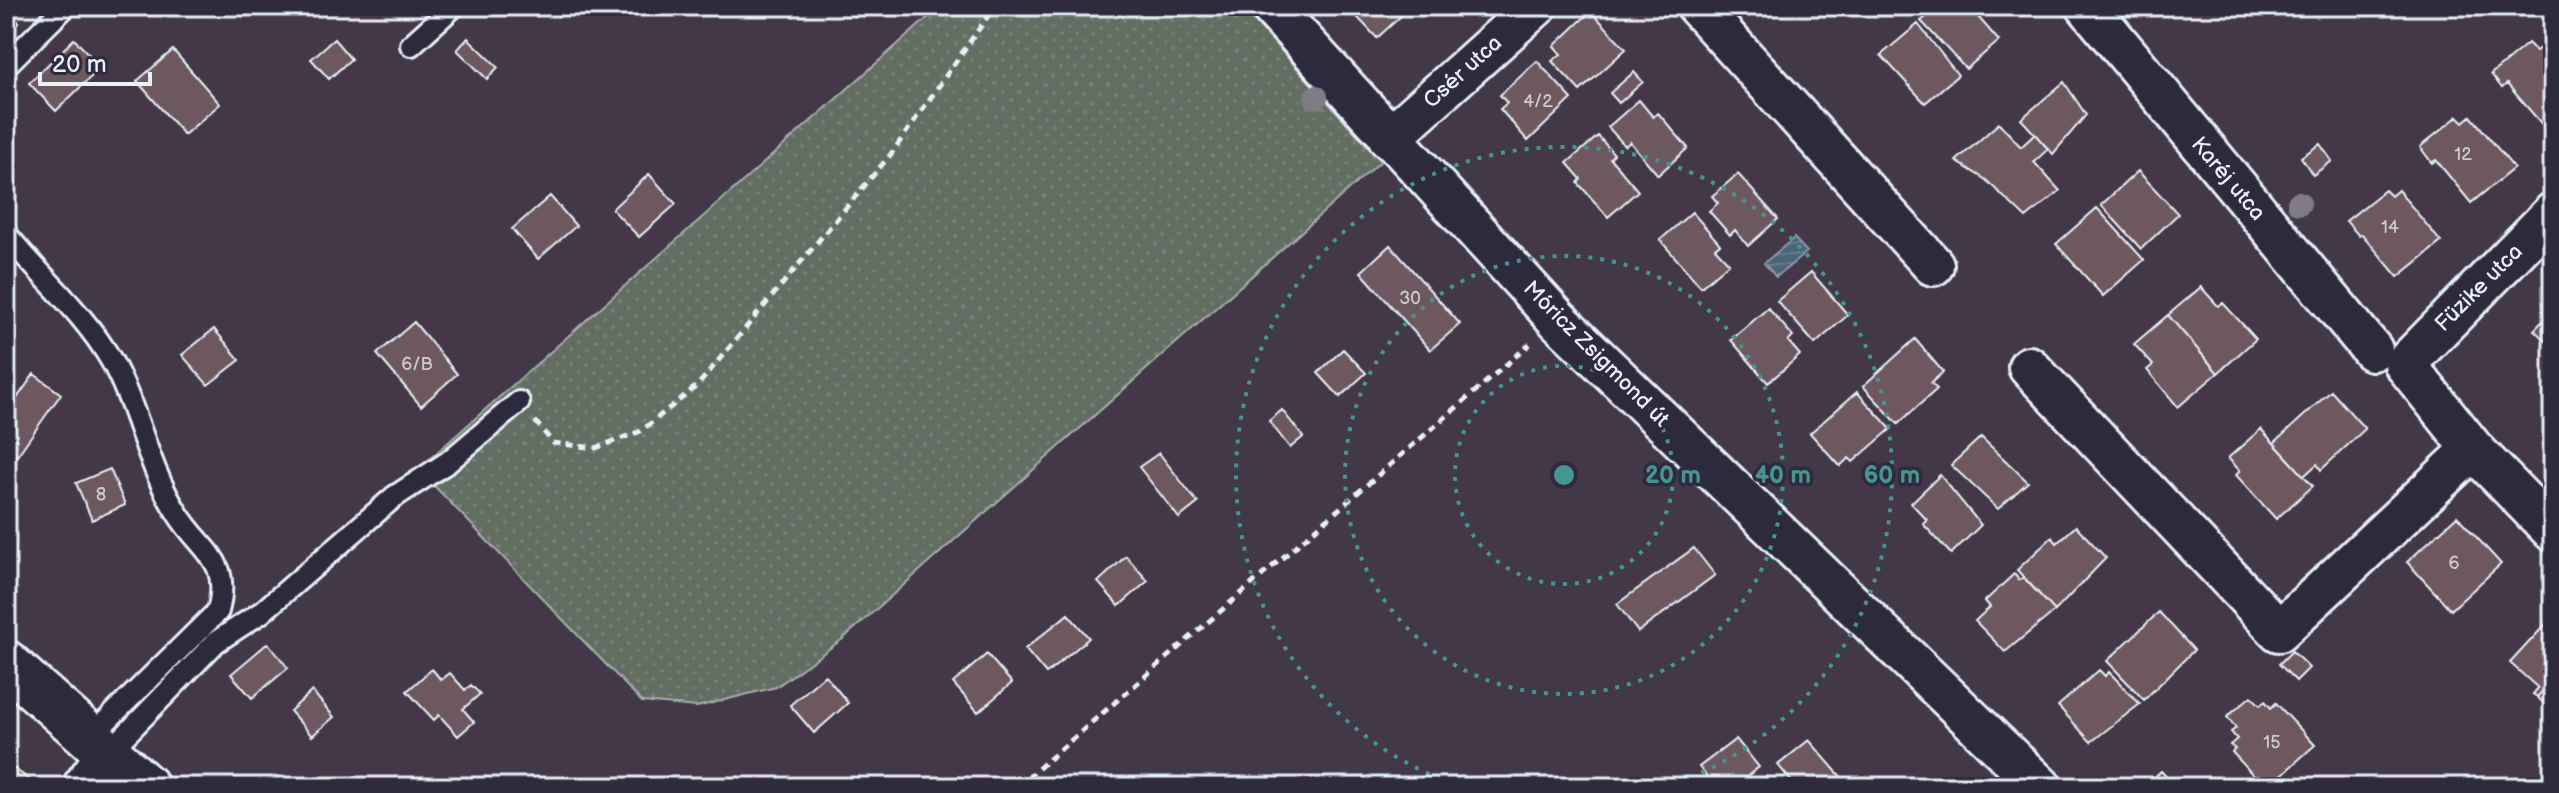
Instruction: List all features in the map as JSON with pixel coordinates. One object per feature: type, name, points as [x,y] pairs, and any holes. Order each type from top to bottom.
[{"type":"street","name":"Móricz Zsigmond út","points":[[1271,6],[1558,320],[2041,787]]},
{"type":"street","name":"Csér utca","points":[[1389,138],[1536,6]]},
{"type":"street","points":[[1697,6],[1933,265]]},
{"type":"street","name":"Karéj utca","points":[[2087,6],[2117,48],[2389,357],[2553,531]]},
{"type":"street","name":"Füzike utca","points":[[2389,357],[2553,213]]},
{"type":"street","points":[[2029,367],[2279,631],[2473,449]]},
{"type":"street","points":[[6,663],[94,759],[146,787]]},
{"type":"lane","points":[[6,65],[66,6]]},
{"type":"lane","points":[[411,45],[454,6]]},
{"type":"lane","points":[[6,234],[40,276],[86,324],[110,359],[133,403],[176,512],[216,561],[224,588],[218,611],[94,759]]},
{"type":"lane","points":[[94,759],[207,649],[262,612],[394,497],[448,462],[519,402]]},
{"type":"path","points":[[519,402],[553,443],[596,448],[641,431],[698,385],[891,154],[995,6]]},
{"type":"path","points":[[1017,787],[1558,320]]},
{"type":"green space","points":[[941,6],[1241,6],[1381,161],[844,638],[776,687],[697,707],[642,702],[418,469]]},
{"type":"water","points":[[1794,238],[1807,252],[1776,277],[1764,263]]},
{"type":"building","points":[[1347,6],[1392,6],[1401,16],[1377,38]]},
{"type":"building","points":[[1939,6],[1977,6],[1984,14],[1979,18],[1999,41],[1966,69],[1921,21]]},
{"type":"building","points":[[6,9],[19,22],[6,35]]},
{"type":"building","points":[[1591,11],[1626,49],[1580,91],[1552,61],[1561,54],[1554,46]]},
{"type":"building","points":[[1918,24],[1958,75],[1925,103],[1881,55]]},
{"type":"building","points":[[468,38],[498,67],[487,79],[457,50]]},
{"type":"building","points":[[74,39],[101,67],[56,111],[29,83]]},
{"type":"building","points":[[334,39],[351,59],[329,79],[311,59]]},
{"type":"building","points":[[2528,43],[2536,51],[2545,44],[2553,53],[2553,125],[2547,130],[2507,84],[2502,88],[2491,74]]},
{"type":"building","points":[[173,50],[220,104],[184,135],[137,81]]},
{"type":"building","points":[[1537,61],[1572,99],[1528,141],[1500,109],[1507,103],[1500,95]]},
{"type":"building","points":[[1634,72],[1643,82],[1619,103],[1610,93]]},
{"type":"building","points":[[2064,82],[2086,115],[2053,154],[2021,119]]},
{"type":"building","points":[[1639,100],[1653,117],[1658,113],[1688,148],[1658,175],[1630,142],[1625,146],[1608,127]]},
{"type":"building","points":[[2458,116],[2464,122],[2471,116],[2514,168],[2471,203],[2436,160],[2432,163],[2420,147]]},
{"type":"building","points":[[1999,123],[2021,147],[2035,134],[2048,149],[2034,162],[2060,191],[2026,218],[1986,180],[1956,161]]},
{"type":"building","points":[[1598,136],[1614,154],[1610,158],[1638,191],[1608,217],[1578,183],[1581,179],[1567,163]]},
{"type":"building","points":[[2320,144],[2332,161],[2313,175],[2301,157]]},
{"type":"building","points":[[2138,171],[2178,214],[2141,249],[2101,205]]},
{"type":"building","points":[[649,174],[676,204],[639,237],[612,209]]},
{"type":"building","points":[[1738,174],[1778,219],[1748,246],[1735,230],[1730,235],[1709,211],[1718,203],[1712,196]]},
{"type":"building","points":[[2385,190],[2391,196],[2398,190],[2441,242],[2398,277],[2362,234],[2359,236],[2346,221]]},
{"type":"building","points":[[550,196],[576,226],[538,259],[512,229]]},
{"type":"building","points":[[2097,208],[2144,260],[2103,296],[2056,244]]},
{"type":"building","points":[[1692,212],[1720,244],[1715,248],[1729,263],[1701,287],[1660,240]]},
{"type":"building","points":[[1390,245],[1460,324],[1430,350],[1361,272]]},
{"type":"building","points":[[1811,272],[1848,315],[1815,344],[1777,301]]},
{"type":"building","points":[[2201,287],[2218,306],[2223,303],[2256,339],[2218,373],[2168,315]]},
{"type":"building","points":[[1768,308],[1793,336],[1788,341],[1800,355],[1768,383],[1731,340]]},
{"type":"building","points":[[2553,310],[2553,348],[2534,330]]},
{"type":"building","points":[[2168,315],[2218,373],[2178,407],[2147,370],[2153,365],[2134,344]]},
{"type":"building","points":[[414,322],[457,374],[421,406],[377,354]]},
{"type":"building","points":[[214,329],[240,360],[208,385],[182,355]]},
{"type":"building","points":[[1915,339],[1943,372],[1931,383],[1937,389],[1898,424],[1863,386]]},
{"type":"building","points":[[1343,349],[1366,373],[1340,397],[1318,373]]},
{"type":"building","points":[[34,374],[61,394],[17,456],[6,449],[6,414]]},
{"type":"building","points":[[2331,391],[2365,429],[2321,470],[2317,464],[2304,476],[2274,443]]},
{"type":"building","points":[[1857,392],[1891,429],[1853,462],[1849,458],[1840,466],[1810,433]]},
{"type":"building","points":[[1282,410],[1303,437],[1290,448],[1269,421]]},
{"type":"building","points":[[2261,429],[2313,486],[2276,519],[2236,475],[2240,471],[2228,458]]},
{"type":"building","points":[[1981,437],[2028,482],[1998,509],[1951,465]]},
{"type":"building","points":[[1159,453],[1198,503],[1179,518],[1139,467]]},
{"type":"building","points":[[110,469],[125,505],[92,520],[76,483]]},
{"type":"building","points":[[1940,475],[1981,525],[1951,554],[1923,524],[1927,520],[1911,503]]},
{"type":"building","points":[[2457,516],[2501,564],[2451,610],[2407,562]]},
{"type":"building","points":[[2076,526],[2106,558],[2055,611],[2017,570],[2052,537],[2057,543]]},
{"type":"building","points":[[1694,548],[1715,575],[1638,632],[1617,604]]},
{"type":"building","points":[[1126,556],[1148,581],[1119,606],[1098,582]]},
{"type":"building","points":[[2014,574],[2019,580],[2023,577],[2055,611],[2005,652],[1975,621],[1990,607],[1985,601]]},
{"type":"building","points":[[2159,612],[2194,650],[2144,700],[2107,661]]},
{"type":"building","points":[[1068,614],[1089,638],[1046,674],[1025,649]]},
{"type":"building","points":[[2553,616],[2553,680],[2537,697],[2533,694],[2538,688],[2510,663]]},
{"type":"building","points":[[268,643],[288,668],[252,698],[231,674]]},
{"type":"building","points":[[2292,651],[2309,668],[2296,681],[2279,664]]},
{"type":"building","points":[[987,654],[1012,683],[978,712],[953,683]]},
{"type":"building","points":[[432,669],[441,680],[450,673],[465,690],[471,685],[480,694],[463,709],[474,722],[458,736],[439,715],[434,720],[407,691]]},
{"type":"building","points":[[2099,670],[2105,676],[2109,672],[2140,704],[2091,742],[2058,706]]},
{"type":"building","points":[[825,675],[848,703],[814,733],[790,705]]},
{"type":"building","points":[[2553,680],[2553,712],[2537,697]]},
{"type":"building","points":[[312,691],[334,717],[312,736],[290,711]]},
{"type":"building","points":[[2251,696],[2260,705],[2265,701],[2271,708],[2276,703],[2315,745],[2268,787],[2264,787],[2232,752],[2235,749],[2230,745],[2237,739],[2231,732],[2236,728],[2227,717]]},
{"type":"building","points":[[1736,739],[1759,767],[1733,787],[1715,787],[1699,767]]},
{"type":"building","points":[[1809,740],[1842,778],[1831,787],[1796,787],[1778,765]]},
{"type":"building","points":[[6,763],[36,784],[34,787],[6,787]]},
{"type":"building","points":[[2161,771],[2176,787],[2144,787]]}]
